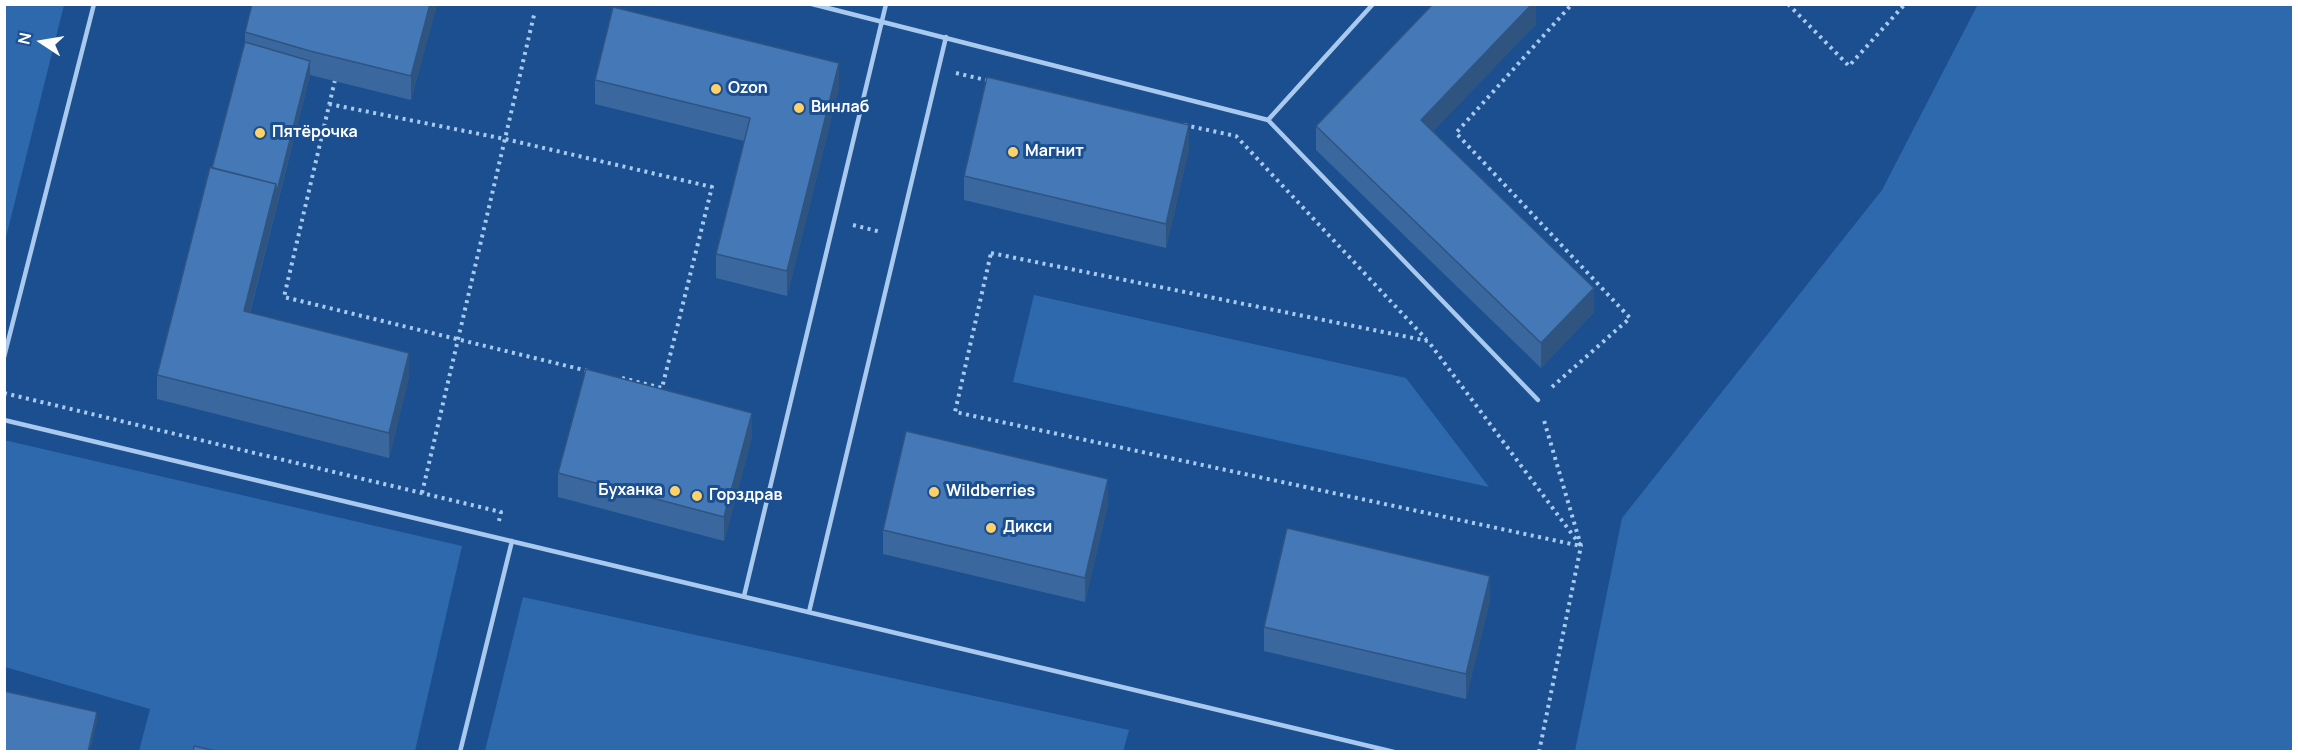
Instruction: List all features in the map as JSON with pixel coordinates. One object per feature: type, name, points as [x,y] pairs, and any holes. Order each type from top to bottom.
[{"type":"lane","points":[[4,357],[94,4]]},
{"type":"lane","points":[[812,4],[1268,120],[1538,400]]},
{"type":"lane","points":[[744,596],[886,4]]},
{"type":"lane","points":[[1268,120],[1373,4]]},
{"type":"lane","points":[[809,612],[946,37]]},
{"type":"lane","points":[[4,420],[1394,752]]},
{"type":"lane","points":[[460,752],[512,541]]},
{"type":"path","points":[[1539,752],[1581,546],[1538,400],[1630,318],[1456,132],[1572,4]]},
{"type":"path","points":[[1788,4],[1849,66],[1905,4]]},
{"type":"path","points":[[422,493],[534,15]]},
{"type":"path","points":[[938,69],[995,82]]},
{"type":"path","points":[[335,80],[284,297],[458,341],[594,372]]},
{"type":"path","points":[[329,104],[505,140],[712,187],[662,387],[617,377]]},
{"type":"path","points":[[1179,123],[1236,136],[1428,341],[1581,546]]},
{"type":"path","points":[[834,221],[898,236]]},
{"type":"path","points":[[1428,341],[991,253],[955,412],[1581,546]]},
{"type":"path","points":[[4,393],[501,512],[495,537]]},
{"type":"shaded area","points":[[1978,4],[2293,5],[2293,751],[1575,751],[1622,518],[1882,190]]},
{"type":"shaded area","points":[[4,5],[64,5],[5,241]]},
{"type":"shaded area","points":[[1034,295],[1406,378],[1489,487],[1013,382]]},
{"type":"shaded area","points":[[4,440],[462,546],[415,751],[139,751],[150,709],[5,667]]},
{"type":"shaded area","points":[[523,597],[1129,730],[1123,752],[485,751]]},
{"type":"building","points":[[252,4],[430,4],[411,76],[245,32]]},
{"type":"building","points":[[1433,4],[1532,4],[1421,120],[1594,288],[1541,343],[1316,126]]},
{"type":"building","points":[[613,7],[839,63],[787,271],[716,254],[750,118],[595,80]]},
{"type":"building","name":"Пятёрочка","points":[[245,42],[310,61],[276,195],[276,184],[212,168]]},
{"type":"building","points":[[987,77],[1189,125],[1166,224],[964,176]]},
{"type":"building","points":[[210,167],[276,184],[244,311],[409,353],[389,433],[157,375]]},
{"type":"building","points":[[586,369],[752,413],[724,517],[558,473]]},
{"type":"building","points":[[906,431],[1108,479],[1085,578],[883,530]]},
{"type":"building","points":[[1287,528],[1490,576],[1466,674],[1264,627]]},
{"type":"building","points":[[4,691],[97,712],[88,752],[4,752]]},
{"type":"building","points":[[194,746],[221,752],[193,752]]},
{"type":"place","name":"Ozon","points":[[716,89]]},
{"type":"place","name":"Винлаб","points":[[799,108]]},
{"type":"place","name":"Пятёрочка","points":[[260,133]]},
{"type":"place","name":"Магнит","points":[[1013,152]]},
{"type":"place","name":"Буханка","points":[[675,491]]},
{"type":"place","name":"Wildberries","points":[[934,492]]},
{"type":"place","name":"Горздрав","points":[[697,496]]},
{"type":"place","name":"Дикси","points":[[991,528]]}]
